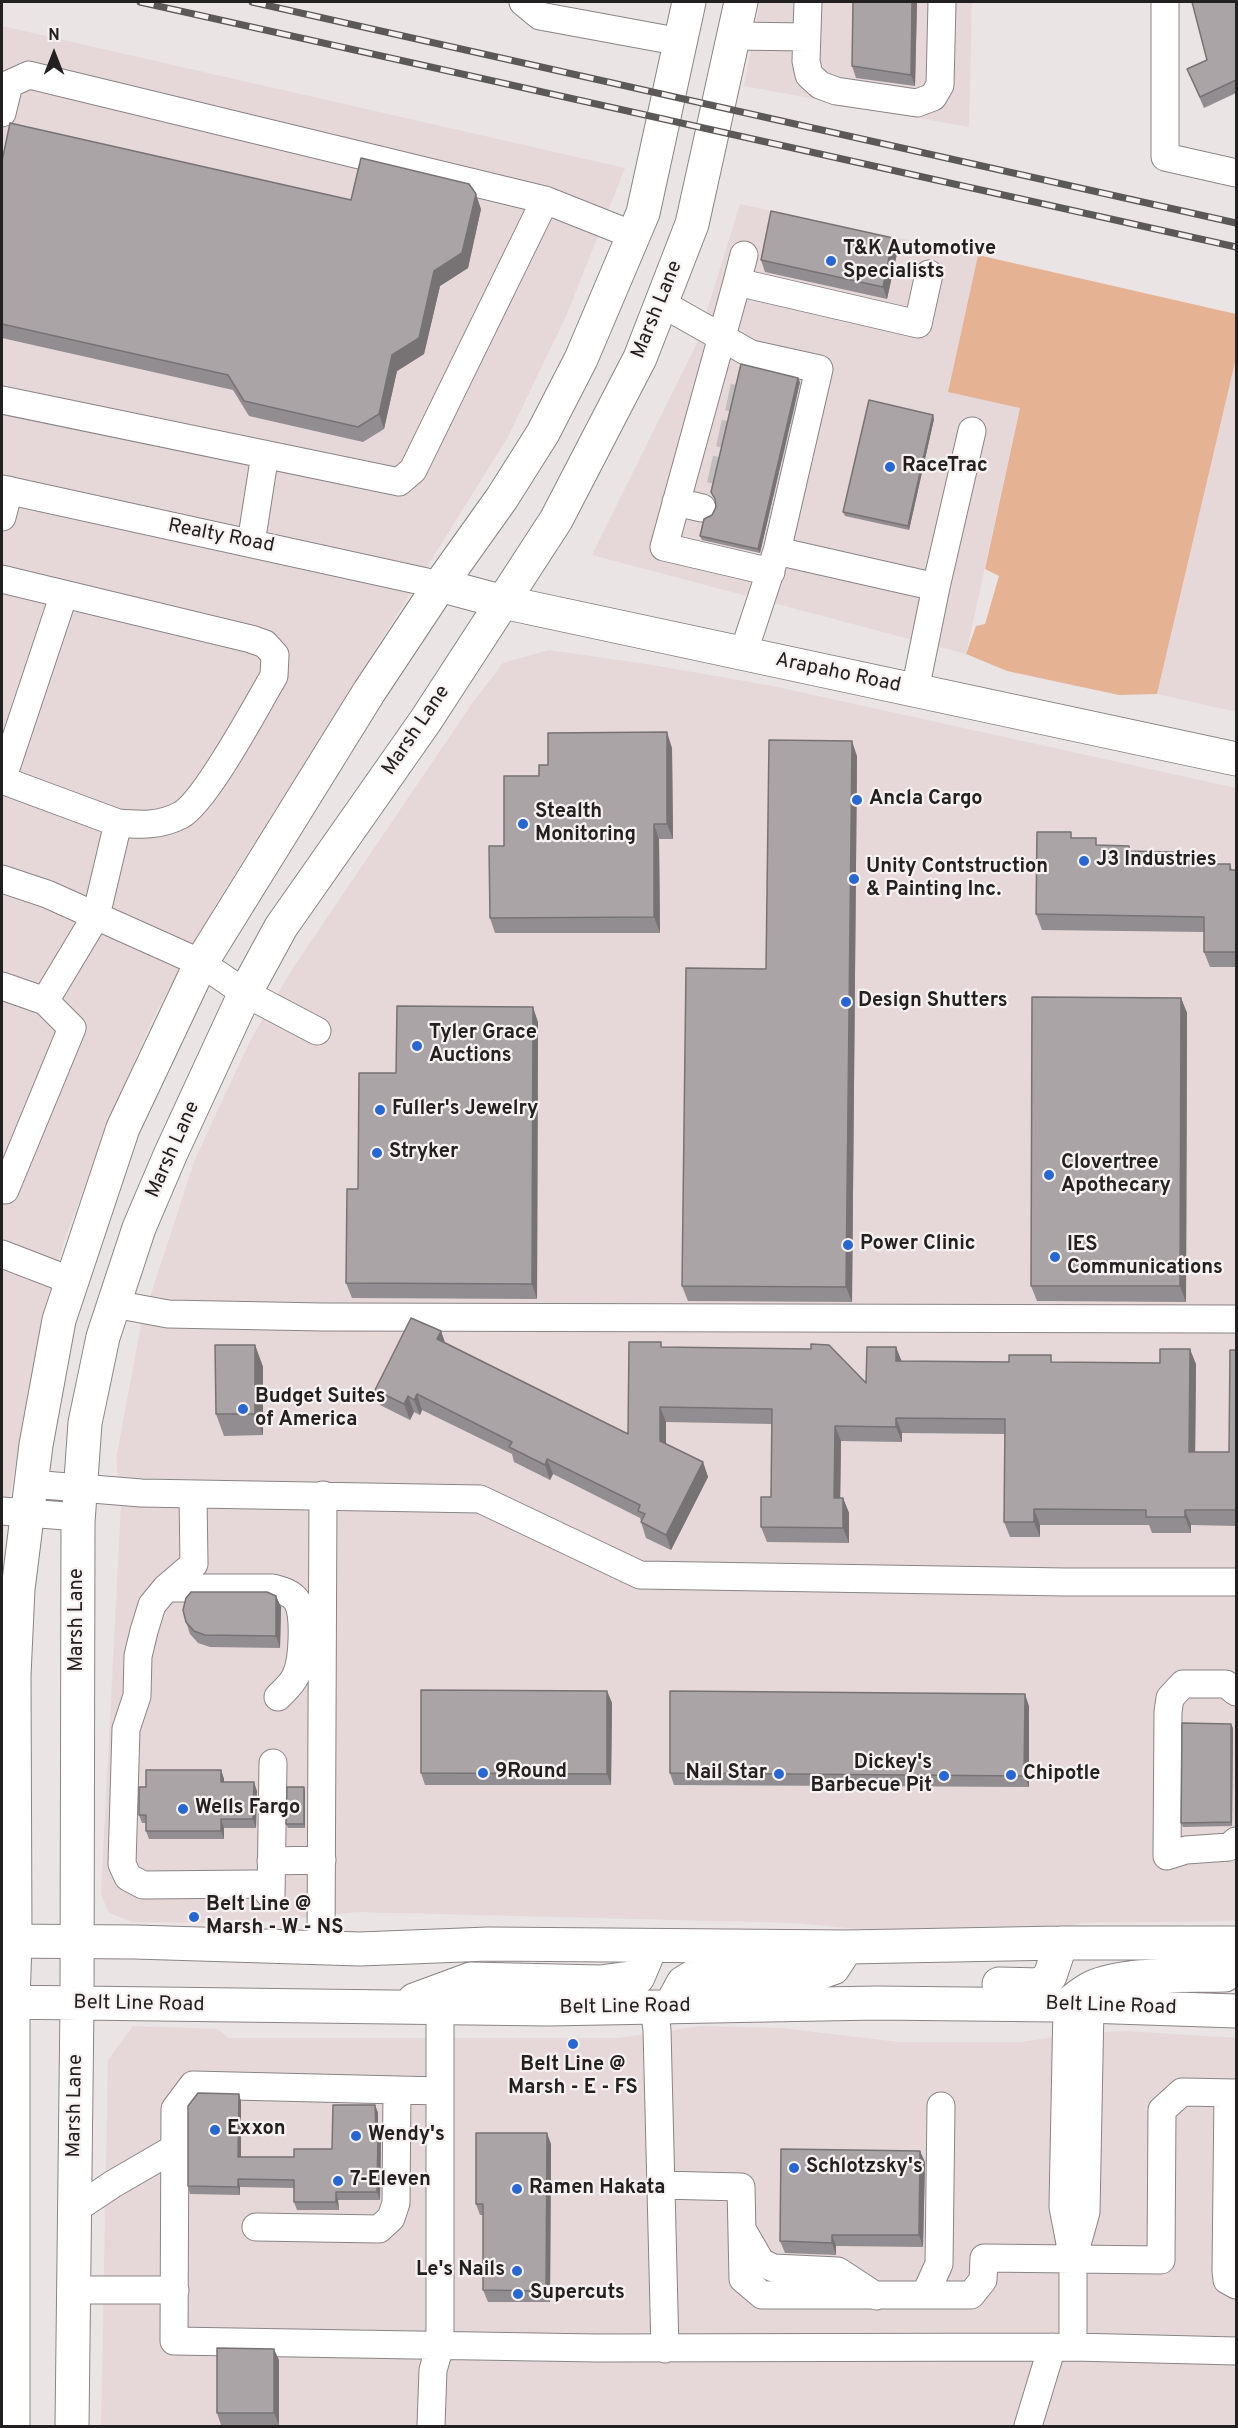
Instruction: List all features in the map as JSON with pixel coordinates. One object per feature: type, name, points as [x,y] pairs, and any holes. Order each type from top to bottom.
[{"type":"main road","points":[[9,2419],[7,2002],[20,1502],[59,1320],[123,1128],[201,963],[369,692],[440,585],[502,498],[543,433],[581,359],[643,213],[689,2]]},
{"type":"main road","name":"Marsh Lane","points":[[72,2427],[79,1503],[85,1423],[103,1337],[140,1228],[171,1153],[245,993],[281,927],[426,720],[556,520],[640,358],[692,224],[741,2]]},
{"type":"main road","name":"Arapaho Road","points":[[440,585],[503,602],[1236,759]]},
{"type":"main road","points":[[8,1941],[360,1949],[488,1944],[847,1947],[1061,1942],[1236,1942]]},
{"type":"main road","points":[[877,2003],[912,1990],[979,1984],[1041,1985],[1050,1976],[1061,1942]]},
{"type":"main road","points":[[393,2008],[471,1979],[600,1982],[638,1977],[651,1946]]},
{"type":"main road","points":[[662,2007],[683,1983],[693,1977],[813,1975],[833,1968],[847,1947]]},
{"type":"main road","points":[[1079,2006],[1091,1988],[1111,1982],[1136,1978],[1225,1975],[1236,1967]]},
{"type":"main road","name":"Belt Line Road","points":[[7,2002],[393,2008],[877,2003],[1079,2006],[1236,2012]]},
{"type":"street","points":[[523,2],[540,16],[681,42]]},
{"type":"street","points":[[808,2],[806,61],[809,75],[820,85],[836,92],[916,103],[933,97],[940,85],[942,2]]},
{"type":"street","points":[[1165,2],[1165,157],[1236,173]]},
{"type":"street","points":[[734,36],[806,37]]},
{"type":"street","points":[[2,113],[9,84],[29,75],[545,200],[633,235]]},
{"type":"street","points":[[2,400],[399,482],[413,470],[545,200]]},
{"type":"street","points":[[744,255],[720,337],[717,394],[698,467],[676,502],[664,547],[775,543],[936,587]]},
{"type":"street","points":[[737,282],[918,324],[929,274]]},
{"type":"street","points":[[662,303],[751,354],[819,369],[801,413],[775,543],[743,654]]},
{"type":"street","points":[[915,690],[972,430]]},
{"type":"street","points":[[251,543],[265,454]]},
{"type":"street","points":[[2,517],[5,490]]},
{"type":"street","name":"Realty Road","points":[[5,490],[440,585]]},
{"type":"street","points":[[676,502],[702,508]]},
{"type":"street","points":[[2,579],[251,639],[265,644],[275,655],[274,676],[202,795],[183,813],[150,826],[118,823],[2,780],[64,594]]},
{"type":"street","points":[[45,1001],[96,916],[118,823]]},
{"type":"street","points":[[2,879],[47,894],[201,963],[245,993],[317,1031]]},
{"type":"street","points":[[2,986],[45,1001],[72,1028],[5,1190],[2,1188]]},
{"type":"street","points":[[2,1254],[72,1281]]},
{"type":"street","points":[[114,1304],[168,1314],[310,1317],[1236,1319]]},
{"type":"street","points":[[20,1502],[79,1503],[141,1493],[480,1499],[640,1575],[1065,1582],[1236,1582]]},
{"type":"street","points":[[193,1494],[194,1564],[166,1588],[152,1605],[138,1656],[137,1696],[126,1729],[122,1864],[128,1877],[143,1885],[256,1884],[264,1887],[271,1896],[273,1763]]},
{"type":"street","points":[[321,1948],[323,1495]]},
{"type":"street","points":[[166,1588],[273,1588],[284,1590],[297,1600],[301,1615],[301,1651],[296,1676],[278,1697]]},
{"type":"street","points":[[1236,1692],[1226,1684],[1184,1684],[1170,1698],[1167,1856],[1186,1850],[1229,1847],[1236,1841]]},
{"type":"street","points":[[271,1861],[322,1860]]},
{"type":"street","points":[[1028,2427],[1062,2347],[1073,2259],[1062,2207],[1064,2045],[1079,2006]]},
{"type":"street","points":[[662,2007],[661,2185],[665,2349]]},
{"type":"street","points":[[431,2427],[433,2370],[440,2346],[440,2008]]},
{"type":"street","points":[[440,2091],[193,2085],[175,2109],[174,2341],[665,2349],[1062,2347],[1236,2351]]},
{"type":"street","points":[[256,2227],[379,2229],[391,2218],[396,2203],[397,2090]]},
{"type":"street","points":[[661,2185],[741,2187],[742,2230],[760,2262],[773,2268],[838,2271],[876,2296],[971,2295],[983,2280],[984,2258],[1161,2260],[1162,2110],[1182,2092],[1232,2093],[1231,2232],[1227,2280],[1236,2285]]},
{"type":"street","points":[[925,2295],[939,2264],[941,2106]]},
{"type":"street","points":[[74,2210],[175,2148]]},
{"type":"street","points":[[73,2290],[175,2290]]},
{"type":"shaded area","points":[[760,2],[972,2],[969,127],[744,86]]},
{"type":"shaded area","points":[[2,26],[625,168],[567,314],[508,437],[215,906],[152,1020],[106,1129],[65,1239],[46,1303],[2,1536]]},
{"type":"shaded area","points":[[740,204],[978,255],[948,392],[1020,407],[966,654],[592,555],[697,343]]},
{"type":"shaded area","points":[[978,255],[1236,314],[1236,358],[1157,694],[1119,695],[1007,671],[966,654],[976,626],[985,624],[999,576],[985,569],[1020,408],[948,392]]},
{"type":"shaded area","points":[[1236,358],[1236,712],[1157,694]]},
{"type":"shaded area","points":[[549,650],[773,686],[1236,788],[1236,1921],[1082,1923],[1034,1935],[908,1934],[796,1923],[357,1912],[256,1923],[131,1922],[108,1912],[101,1893],[121,1505],[116,1459],[141,1325],[195,1159],[251,1039],[293,968],[471,705],[503,663]]},
{"type":"shaded area","points":[[133,2026],[218,2029],[228,2038],[619,2038],[701,2026],[781,2028],[899,2042],[1022,2042],[1078,2033],[1127,2031],[1236,2038],[1236,2426],[101,2426],[108,2060]]},
{"type":"building","points":[[853,2],[912,2],[911,75],[852,66]]},
{"type":"building","points":[[1192,2],[1236,2],[1236,80],[1200,97],[1187,69],[1207,60]]},
{"type":"building","points":[[10,123],[351,200],[361,158],[469,184],[476,194],[462,253],[434,271],[419,338],[392,355],[379,414],[358,427],[244,401],[228,375],[2,324],[2,161]]},
{"type":"building","name":"T&K Automotive Specialists","points":[[771,211],[893,238],[883,287],[761,260]]},
{"type":"building","points":[[741,364],[798,378],[758,549],[700,536],[704,519],[712,515],[716,507],[711,492]]},
{"type":"building","name":"RaceTrac","points":[[869,400],[933,415],[908,526],[843,512]]},
{"type":"building","points":[[667,732],[667,824],[654,824],[654,917],[490,918],[489,846],[504,846],[504,776],[539,776],[539,765],[548,765],[548,733]]},
{"type":"building","points":[[769,740],[852,741],[846,1287],[682,1286],[686,968],[766,969]]},
{"type":"building","points":[[1037,832],[1071,832],[1071,838],[1096,838],[1096,845],[1129,846],[1129,851],[1173,852],[1173,857],[1205,858],[1205,864],[1230,864],[1230,870],[1236,870],[1236,952],[1204,952],[1204,917],[1036,914]]},
{"type":"building","points":[[1032,997],[1181,998],[1180,1286],[1031,1286]]},
{"type":"building","points":[[397,1006],[533,1007],[532,1284],[346,1283],[347,1189],[358,1189],[359,1073],[396,1073]]},
{"type":"building","points":[[411,1318],[441,1331],[437,1339],[628,1434],[629,1342],[661,1342],[661,1347],[811,1349],[811,1344],[829,1345],[866,1383],[867,1347],[896,1347],[896,1361],[1009,1362],[1009,1355],[1051,1355],[1051,1362],[1160,1363],[1160,1349],[1190,1349],[1189,1452],[1229,1452],[1230,1350],[1236,1350],[1236,1510],[1185,1510],[1185,1517],[1146,1517],[1146,1510],[1034,1509],[1034,1522],[1004,1522],[1005,1419],[896,1418],[896,1427],[835,1426],[834,1498],[843,1498],[843,1528],[761,1527],[761,1497],[771,1497],[772,1409],[660,1407],[660,1441],[703,1462],[666,1535],[641,1522],[645,1514],[638,1511],[640,1505],[547,1459],[545,1465],[509,1447],[512,1442],[417,1394],[414,1400],[408,1396],[404,1404],[375,1390]]},
{"type":"building","points":[[215,1345],[255,1345],[255,1414],[216,1414]]},
{"type":"building","points":[[191,1592],[267,1592],[276,1596],[276,1636],[205,1635],[194,1631],[186,1622],[183,1610],[186,1598]]},
{"type":"building","points":[[421,1690],[607,1691],[607,1774],[421,1773]]},
{"type":"building","points":[[670,1691],[1025,1694],[1024,1776],[670,1773]]},
{"type":"building","points":[[1182,1723],[1231,1724],[1231,1822],[1181,1823]]},
{"type":"building","name":"Wells Fargo","points":[[146,1770],[221,1770],[221,1782],[254,1782],[253,1819],[221,1819],[221,1831],[146,1831],[146,1815],[139,1815],[139,1787],[146,1787]]},
{"type":"building","points":[[287,1787],[304,1787],[304,1824],[286,1824]]},
{"type":"building","points":[[198,2093],[239,2094],[238,2157],[294,2157],[294,2149],[332,2149],[333,2105],[375,2105],[376,2132],[378,2132],[377,2192],[336,2192],[336,2202],[294,2202],[294,2180],[238,2179],[238,2187],[188,2186],[188,2106]]},
{"type":"building","points":[[476,2133],[547,2133],[546,2291],[483,2290],[483,2204],[476,2204]]},
{"type":"building","points":[[781,2149],[920,2151],[919,2235],[832,2235],[832,2243],[780,2241]]},
{"type":"building","points":[[217,2348],[274,2349],[274,2413],[217,2413]]},
{"type":"tunnel","points":[[728,397],[794,411]]},
{"type":"tunnel","points":[[719,433],[787,448]]},
{"type":"tunnel","points":[[710,469],[777,484]]},
{"type":"railway","points":[[140,2],[1236,247]]},
{"type":"railway","points":[[252,2],[1236,223]]},
{"type":"place","name":"T&K Automotive Specialists","points":[[831,261]]},
{"type":"place","name":"RaceTrac","points":[[890,467]]},
{"type":"place","name":"Ancla Cargo","points":[[857,800]]},
{"type":"place","name":"Stealth Monitoring","points":[[523,824]]},
{"type":"place","name":"J3 Industries","points":[[1084,861]]},
{"type":"place","name":"Unity Contstruction & Painting Inc.","points":[[854,879]]},
{"type":"place","name":"Design Shutters","points":[[846,1002]]},
{"type":"place","name":"Tyler Grace Auctions","points":[[417,1046]]},
{"type":"place","name":"Fuller's Jewelry","points":[[380,1110]]},
{"type":"place","name":"Stryker","points":[[377,1153]]},
{"type":"place","name":"Clovertree Apothecary","points":[[1049,1175]]},
{"type":"place","name":"Power Clinic","points":[[848,1245]]},
{"type":"place","name":"IES Communications","points":[[1055,1257]]},
{"type":"place","name":"Budget Suites of America","points":[[243,1409]]},
{"type":"place","name":"9Round","points":[[483,1773]]},
{"type":"place","name":"Nail Star","points":[[779,1774]]},
{"type":"place","name":"Chipotle","points":[[1011,1775]]},
{"type":"place","name":"Dickey's Barbecue Pit","points":[[944,1776]]},
{"type":"place","name":"Wells Fargo","points":[[183,1809]]},
{"type":"place","name":"Belt Line @ Marsh - W - NS","points":[[194,1917]]},
{"type":"place","name":"Belt Line @ Marsh - E - FS","points":[[573,2044]]},
{"type":"place","name":"Exxon","points":[[215,2130]]},
{"type":"place","name":"Wendy's","points":[[356,2136]]},
{"type":"place","name":"Schlotzsky's","points":[[794,2168]]},
{"type":"place","name":"7-Eleven","points":[[338,2181]]},
{"type":"place","name":"Ramen Hakata","points":[[517,2189]]},
{"type":"place","name":"Le's Nails","points":[[517,2271]]},
{"type":"place","name":"Supercuts","points":[[518,2294]]}]
